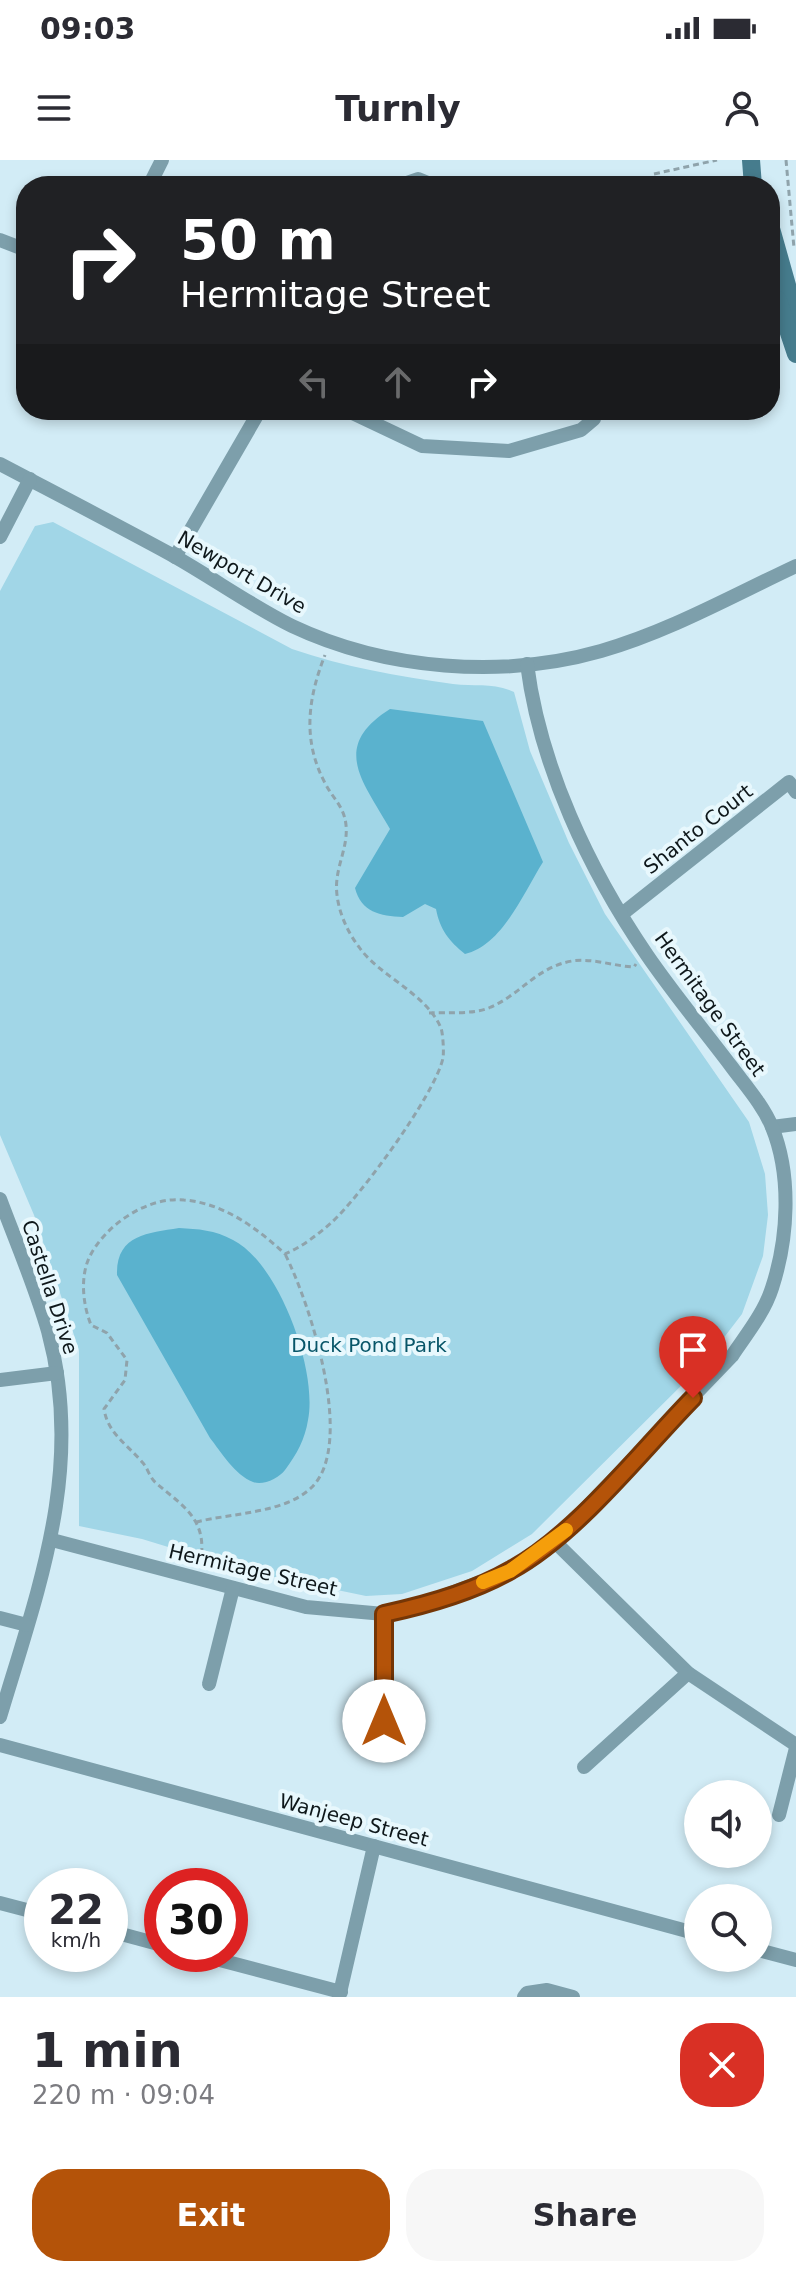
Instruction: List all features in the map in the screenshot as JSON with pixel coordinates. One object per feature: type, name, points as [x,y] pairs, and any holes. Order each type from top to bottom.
[{"type":"main road","points":[[780,260],[796,317]]},
{"type":"main road","points":[[780,304],[794,346]]},
{"type":"street","points":[[175,557],[254,420]]},
{"type":"street","points":[[367,420],[422,446],[509,451],[581,430],[593,420]]},
{"type":"street","name":"Newport Drive","points":[[0,464],[175,557],[254,606],[340,645],[396,659],[441,665],[527,664],[577,657],[645,637],[796,566]]},
{"type":"street","points":[[0,537],[30,479]]},
{"type":"street","name":"Hermitage Street","points":[[52,1540],[306,1607],[384,1614],[452,1594],[510,1571],[554,1541],[732,1356],[753,1325],[772,1289],[786,1218],[781,1163],[772,1127],[754,1098],[647,955],[622,914],[581,836],[553,769],[533,706],[527,664]]},
{"type":"street","name":"Shanto Court","points":[[622,914],[789,782],[796,792]]},
{"type":"street","points":[[772,1127],[796,1124]]},
{"type":"street","name":"Castella Drive","points":[[0,1199],[47,1329],[57,1373],[63,1433],[52,1540],[0,1717]]},
{"type":"street","points":[[0,1380],[57,1373]]},
{"type":"street","points":[[554,1541],[688,1673],[796,1746],[779,1815]]},
{"type":"street","points":[[209,1684],[233,1588]]},
{"type":"street","points":[[384,1614],[384,1721]]},
{"type":"street","points":[[0,1618],[27,1625]]},
{"type":"street","points":[[584,1767],[688,1673]]},
{"type":"street","name":"Wanjeep Street","points":[[0,1745],[684,1930]]},
{"type":"street","points":[[248,1968],[340,1994],[374,1846]]},
{"type":"street","points":[[0,1903],[24,1909]]},
{"type":"street","points":[[772,1954],[796,1960]]},
{"type":"street","points":[[524,1997],[527,1993],[547,1990],[573,1997]]},
{"type":"path","points":[[654,174],[717,160]]},
{"type":"path","points":[[786,160],[796,240],[792,259]]},
{"type":"path","points":[[285,1254],[333,1222],[422,1106],[444,1057],[441,1028],[412,993],[360,950],[338,904],[336,880],[347,828],[343,807],[325,785],[314,756],[308,720],[312,689],[327,651]]},
{"type":"path","points":[[429,1013],[487,1009],[508,998],[529,979],[572,961],[634,967],[639,960]]},
{"type":"path","points":[[196,1522],[240,1511],[277,1509],[313,1487],[327,1455],[331,1401],[304,1292],[285,1254],[266,1236],[220,1208],[181,1199],[140,1207],[110,1231],[89,1259],[83,1290],[91,1325],[107,1333],[127,1360],[125,1380],[104,1409],[106,1424],[145,1466],[152,1480],[185,1504],[196,1522],[202,1553],[200,1566]]},
{"type":"green space","name":"Duck Pond Park","points":[[53,522],[292,649],[371,670],[453,684],[499,687],[514,692],[530,751],[569,843],[605,914],[749,1122],[765,1174],[768,1215],[763,1256],[742,1314],[706,1361],[532,1534],[472,1571],[402,1594],[366,1596],[250,1572],[142,1539],[79,1526],[79,1350],[34,1215],[0,1135],[0,591],[35,526]]},
{"type":"shaded area","points":[[390,709],[483,721],[543,862],[501,929],[478,949],[465,954],[446,934],[436,909],[425,904],[403,917],[379,914],[362,903],[355,888],[390,829],[362,780],[357,751],[361,737],[372,723]]},
{"type":"shaded area","points":[[179,1228],[220,1234],[250,1252],[266,1271],[292,1320],[307,1374],[310,1399],[308,1420],[303,1440],[293,1458],[282,1473],[270,1480],[257,1483],[246,1479],[210,1438],[117,1275],[118,1262],[128,1244],[145,1235]]},
{"type":"slow traffic","points":[[483,1582],[510,1571],[566,1530]]},
{"type":"route","points":[[384,1721],[384,1614],[465,1590],[510,1571],[554,1541],[693,1398]]}]
